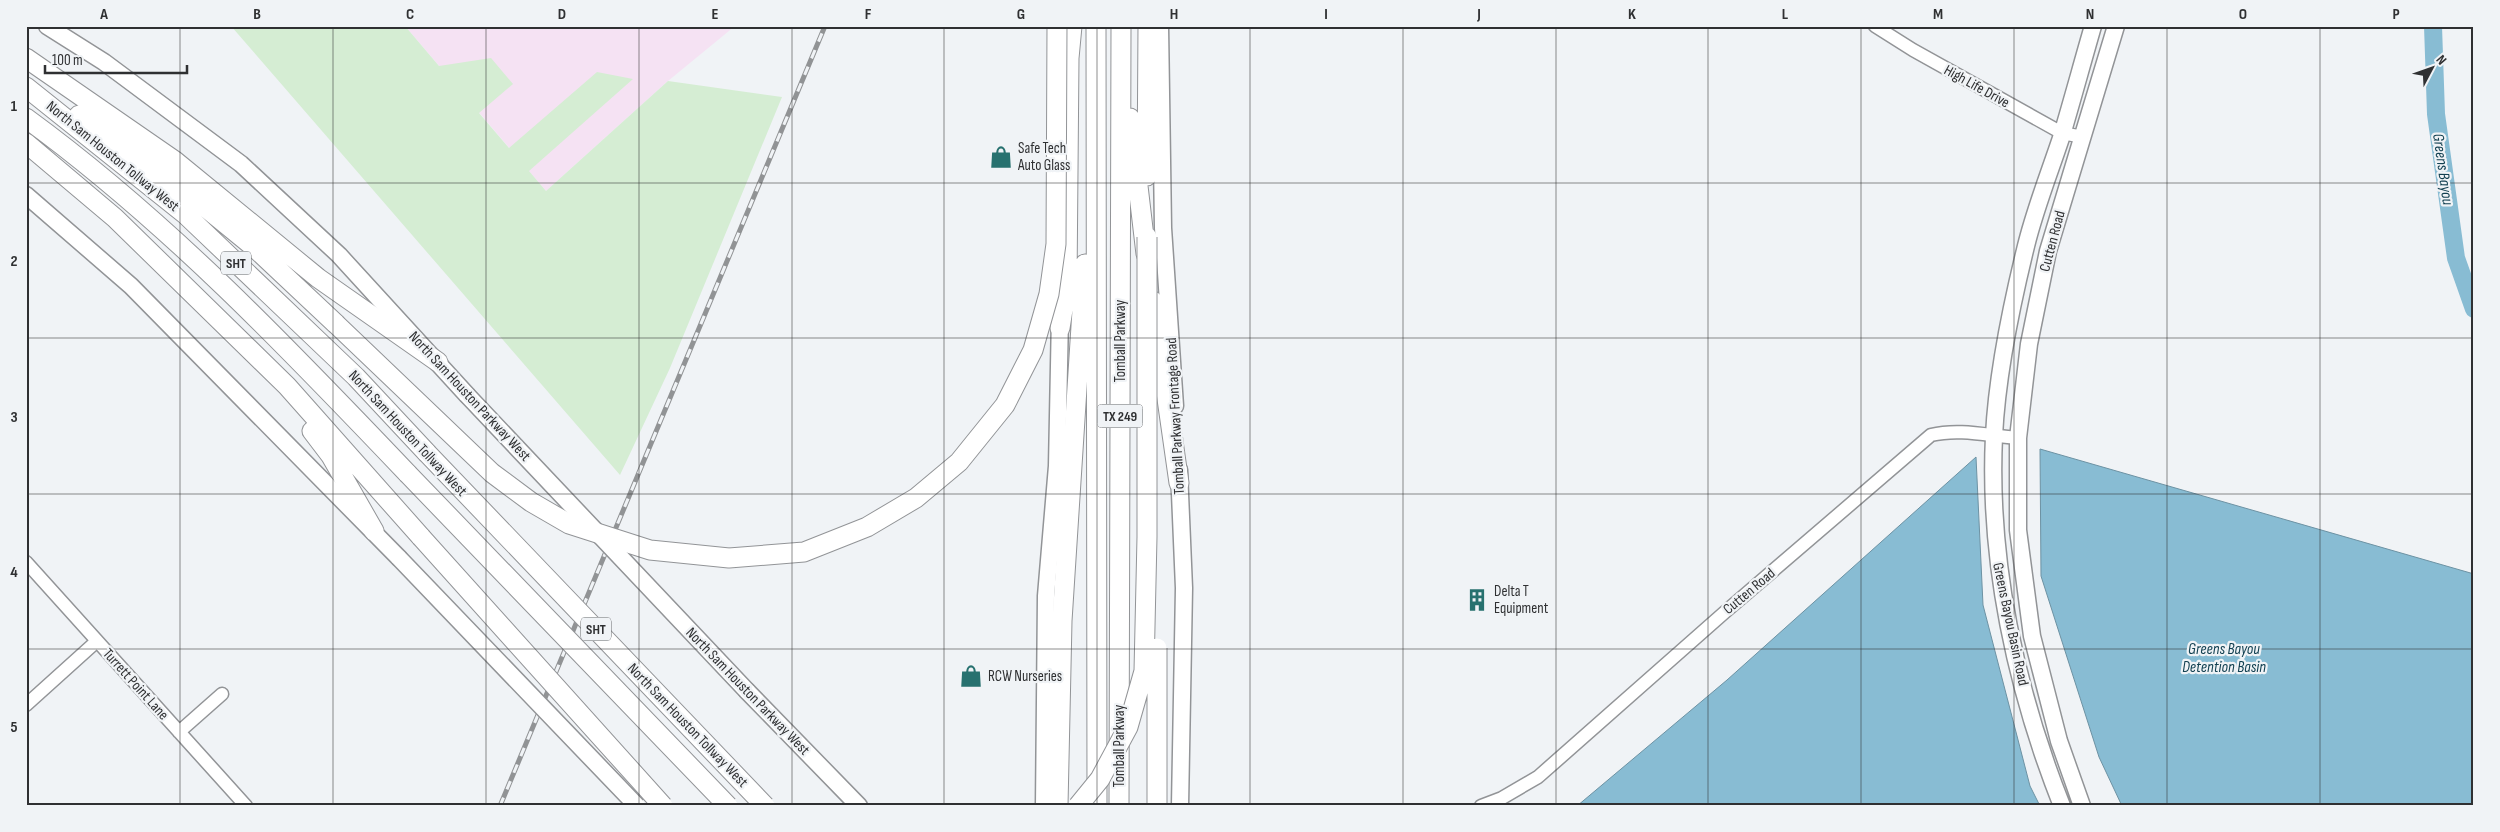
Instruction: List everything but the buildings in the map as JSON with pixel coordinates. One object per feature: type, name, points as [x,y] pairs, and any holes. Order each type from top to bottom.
[{"type":"highway","points":[[28,88],[82,116],[173,181],[255,248],[492,472],[532,502],[569,524],[650,550],[729,558],[804,552],[867,527],[916,498],[959,462],[1005,405],[1033,350],[1049,294],[1056,244],[1057,26]]},
{"type":"highway","points":[[1060,328],[1067,285],[1069,58],[1072,26]]},
{"type":"highway","name":"Tomball Parkway","points":[[1096,26],[1097,806]]},
{"type":"highway","name":"Tomball Parkway","points":[[1119,806],[1121,26]]},
{"type":"highway","points":[[1078,806],[1100,780],[1128,727],[1144,671],[1147,583],[1148,26]]},
{"type":"highway","points":[[26,58],[175,161],[318,278],[438,362]]},
{"type":"highway","points":[[1058,806],[1062,621],[1096,71]]},
{"type":"highway","points":[[1121,74],[1132,128],[1140,214],[1179,483]]},
{"type":"highway","name":"North Sam Houston Tollway West","points":[[28,88],[185,214],[356,377],[766,806]]},
{"type":"highway","name":"North Sam Houston Tollway West","points":[[26,118],[62,144],[255,314],[728,806]]},
{"type":"highway","points":[[26,143],[115,218],[287,386],[663,806]]},
{"type":"highway","points":[[44,158],[282,391],[331,456],[374,531]]},
{"type":"highway","points":[[1147,237],[1154,268],[1156,350],[1157,806]]},
{"type":"main road","name":"North Sam Houston Parkway West","points":[[47,26],[104,62],[241,164],[339,255],[466,395],[859,806]]},
{"type":"main road","points":[[1044,806],[1046,596],[1057,466],[1062,26]]},
{"type":"main road","name":"Tomball Parkway Frontage Road","points":[[1160,26],[1163,228],[1184,588],[1180,806]]},
{"type":"main road","name":"Cutten Road","points":[[1994,436],[2004,351],[2026,245],[2062,133],[2093,26]]},
{"type":"main road","name":"Cutten Road","points":[[2018,438],[2029,344],[2047,254],[2116,26]]},
{"type":"main road","points":[[26,195],[131,286],[374,531],[637,806]]},
{"type":"main road","name":"Greens Bayou Basin Road","points":[[1994,436],[1997,555],[2002,589],[2011,635],[2041,752],[2062,806]]},
{"type":"main road","name":"Greens Bayou Basin Road","points":[[2018,438],[2018,530],[2032,636],[2059,741],[2082,806]]},
{"type":"street","name":"High Life Drive","points":[[1875,26],[1921,55],[2062,133],[2083,137]]},
{"type":"street","name":"Cutten Road","points":[[1481,806],[1538,777],[1725,612],[1931,435],[1945,432],[1964,432],[2018,438]]},
{"type":"street","name":"Turrett Point Lane","points":[[26,562],[246,806]]},
{"type":"street","points":[[26,705],[97,641]]},
{"type":"street","points":[[179,732],[222,694]]},
{"type":"street","name":"Cutten Road","points":[[1503,806],[1519,788]]},
{"type":"shaded area","points":[[405,26],[735,26],[668,81],[546,191]]},
{"type":"green space","points":[[231,26],[405,26],[439,66],[491,58],[513,84],[479,113],[509,148],[597,72],[633,79],[529,171],[546,191],[668,81],[782,97],[670,368],[620,475]]},
{"type":"water","name":"Greens Bayou Detention Basin","points":[[2040,449],[2474,574],[2474,806],[2122,806],[2099,757],[2041,576]]},
{"type":"water","points":[[1976,457],[1983,605],[2030,786],[2040,806],[1577,806],[1727,680]]},
{"type":"waterway","name":"Greens Bayou","points":[[2433,26],[2436,114],[2456,258],[2474,309]]},
{"type":"railway","points":[[500,806],[825,26]]},
{"type":"place","name":"Safe Tech Auto Glass","points":[[1001,157]]},
{"type":"place","name":"Delta T Equipment","points":[[1477,600]]},
{"type":"place","name":"RCW Nurseries","points":[[971,676]]}]
